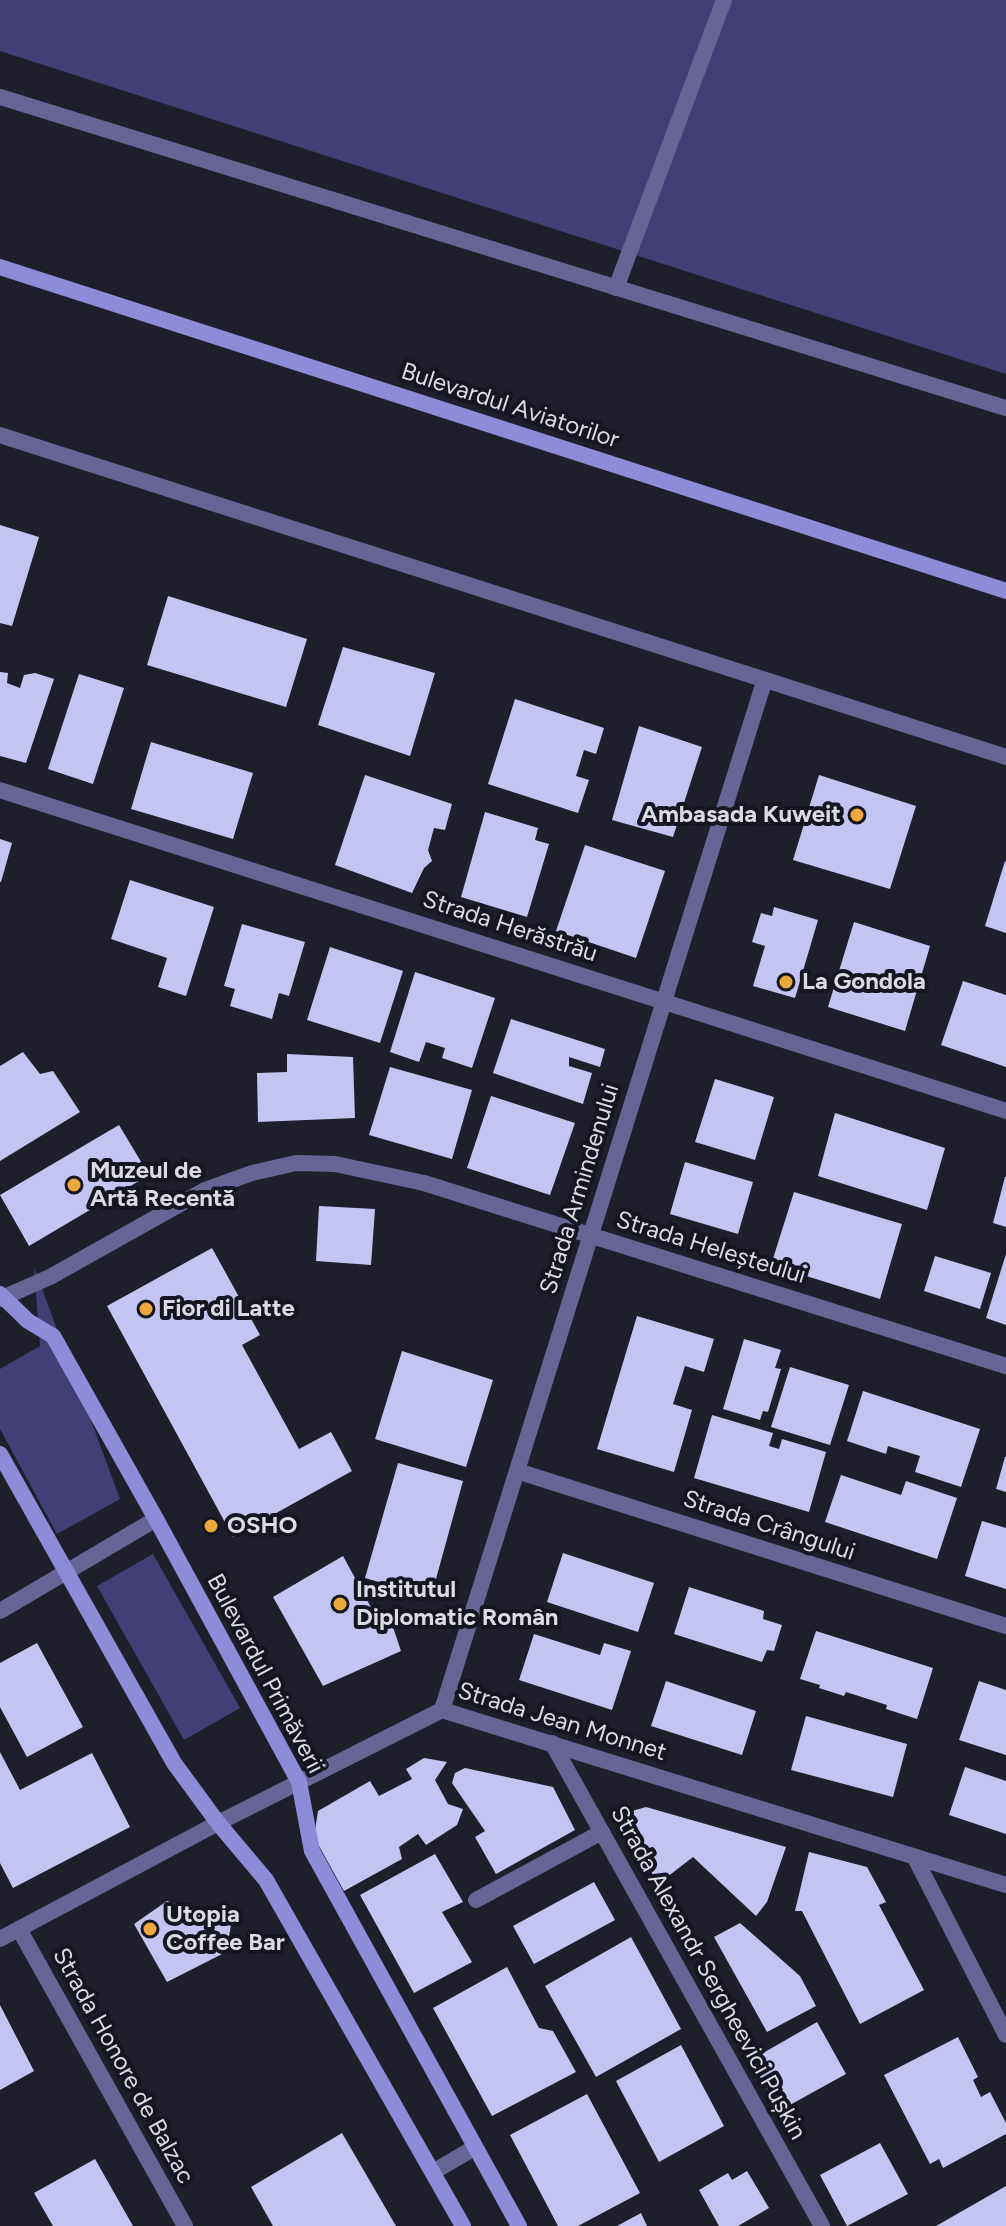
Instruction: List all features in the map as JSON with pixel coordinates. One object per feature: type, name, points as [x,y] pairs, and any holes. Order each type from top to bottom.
[{"type":"street","points":[[616,288],[724,0]]},
{"type":"street","points":[[0,97],[1006,408]]},
{"type":"street","name":"Bulevardul Aviatorilor","points":[[0,267],[1006,591]]},
{"type":"street","points":[[0,435],[1006,757]]},
{"type":"street","name":"Strada Armindenului","points":[[442,1710],[764,682]]},
{"type":"street","name":"Strada Herăstrău","points":[[0,790],[1006,1111]]},
{"type":"street","name":"Strada Heleșteului","points":[[1,1297],[50,1277],[205,1190],[252,1173],[296,1163],[335,1164],[424,1183],[1006,1366]]},
{"type":"street","name":"Bulevardul Primăverii","points":[[1,1297],[28,1321],[53,1336],[156,1519],[299,1782],[312,1851],[519,2226]]},
{"type":"street","points":[[0,1454],[174,1763],[218,1823],[266,1880],[463,2226]]},
{"type":"street","name":"Strada Crângului","points":[[517,1471],[1006,1626]]},
{"type":"street","points":[[0,1611],[156,1519]]},
{"type":"street","name":"Strada Jean Monnet","points":[[0,1939],[218,1823],[442,1710],[1006,1885]]},
{"type":"street","name":"Strada Alexandr Sergheevici Pușkin","points":[[552,1743],[822,2226]]},
{"type":"street","points":[[476,1900],[602,1832]]},
{"type":"street","points":[[914,1856],[1006,2035]]},
{"type":"street","name":"Strada Honore de Balzac","points":[[19,1929],[185,2226]]},
{"type":"street","points":[[433,2172],[474,2148]]},
{"type":"shaded area","points":[[0,0],[1006,0],[1006,374],[0,51]]},
{"type":"shaded area","points":[[34,1267],[120,1499],[57,1534],[0,1429],[0,1369],[40,1346]]},
{"type":"shaded area","points":[[153,1554],[240,1708],[184,1740],[97,1586]]},
{"type":"building","points":[[0,525],[39,537],[12,626],[0,623]]},
{"type":"building","points":[[168,596],[307,639],[286,707],[147,665]]},
{"type":"building","points":[[343,647],[435,673],[410,756],[318,725]]},
{"type":"building","points":[[0,672],[8,673],[7,683],[20,688],[24,675],[35,673],[54,679],[26,763],[0,756]]},
{"type":"building","points":[[79,674],[124,688],[93,784],[48,769]]},
{"type":"building","points":[[515,699],[604,728],[596,754],[584,750],[576,776],[589,780],[578,813],[488,784]]},
{"type":"building","points":[[639,726],[702,747],[673,837],[612,820]]},
{"type":"building","points":[[151,742],[253,773],[233,839],[131,809]]},
{"type":"building","points":[[365,775],[452,804],[445,830],[434,828],[428,850],[432,861],[424,868],[412,893],[335,865]]},
{"type":"building","points":[[819,775],[916,806],[890,889],[793,860]]},
{"type":"building","points":[[485,812],[538,828],[535,840],[549,844],[527,917],[461,897]]},
{"type":"building","points":[[0,839],[12,843],[1,882],[0,882]]},
{"type":"building","points":[[585,845],[665,871],[636,958],[556,931]]},
{"type":"building","points":[[1006,862],[1006,933],[985,926]]},
{"type":"building","points":[[130,880],[214,907],[186,996],[158,987],[167,958],[111,939]]},
{"type":"building","points":[[774,907],[818,920],[795,998],[753,986],[765,946],[752,942],[761,913],[772,916]]},
{"type":"building","points":[[854,922],[930,946],[905,1031],[828,1007]]},
{"type":"building","points":[[242,924],[305,942],[289,996],[279,993],[272,1019],[230,1006],[235,989],[224,986]]},
{"type":"building","points":[[330,947],[403,971],[380,1043],[307,1020]]},
{"type":"building","points":[[415,972],[495,998],[472,1068],[442,1058],[445,1048],[426,1042],[419,1062],[390,1052]]},
{"type":"building","points":[[963,981],[1006,995],[1006,1067],[941,1045]]},
{"type":"building","points":[[511,1019],[605,1049],[600,1067],[569,1057],[569,1066],[592,1073],[583,1104],[493,1073]]},
{"type":"building","points":[[23,1052],[40,1074],[53,1071],[80,1112],[0,1161],[0,1066]]},
{"type":"building","points":[[287,1054],[353,1057],[355,1118],[258,1122],[257,1073],[287,1072]]},
{"type":"building","points":[[390,1067],[472,1090],[452,1159],[369,1135]]},
{"type":"building","points":[[715,1079],[774,1097],[755,1160],[695,1142]]},
{"type":"building","points":[[491,1096],[575,1123],[550,1195],[467,1168]]},
{"type":"building","points":[[835,1113],[945,1148],[927,1210],[818,1176]]},
{"type":"building","name":"Muzeul de Artă Recentă","points":[[119,1125],[149,1175],[29,1246],[0,1195]]},
{"type":"building","points":[[685,1162],[753,1182],[738,1234],[670,1214]]},
{"type":"building","points":[[1006,1177],[1006,1227],[993,1223]]},
{"type":"building","points":[[794,1192],[902,1224],[880,1299],[771,1265]]},
{"type":"building","points":[[319,1206],[375,1209],[371,1265],[316,1261]]},
{"type":"building","points":[[212,1248],[260,1335],[242,1345],[299,1449],[331,1432],[352,1471],[233,1537],[107,1306]]},
{"type":"building","points":[[1006,1254],[1006,1325],[986,1318]]},
{"type":"building","points":[[935,1256],[991,1273],[980,1309],[924,1291]]},
{"type":"building","points":[[637,1316],[714,1339],[704,1372],[685,1366],[673,1404],[692,1410],[674,1472],[597,1449]]},
{"type":"building","points":[[744,1339],[781,1350],[775,1368],[781,1369],[768,1412],[763,1411],[760,1420],[723,1409]]},
{"type":"building","points":[[402,1351],[493,1380],[466,1467],[375,1439]]},
{"type":"building","points":[[790,1367],[849,1385],[830,1445],[771,1427]]},
{"type":"building","points":[[863,1391],[980,1429],[961,1487],[915,1472],[920,1456],[888,1446],[886,1454],[847,1441]]},
{"type":"building","points":[[712,1415],[773,1433],[769,1446],[779,1449],[782,1439],[826,1452],[809,1512],[694,1478]]},
{"type":"building","points":[[1006,1457],[1006,1492],[996,1489]]},
{"type":"building","points":[[398,1463],[463,1481],[431,1597],[365,1578]]},
{"type":"building","points":[[841,1475],[901,1495],[906,1481],[957,1498],[937,1559],[825,1522]]},
{"type":"building","points":[[982,1521],[1006,1528],[1006,1589],[965,1576]]},
{"type":"building","points":[[563,1553],[654,1583],[638,1632],[547,1602]]},
{"type":"building","name":"Institutul Diplomatic Român","points":[[343,1556],[379,1622],[391,1621],[401,1651],[323,1686],[273,1597]]},
{"type":"building","points":[[689,1587],[764,1611],[763,1619],[782,1625],[774,1651],[767,1650],[762,1662],[674,1634]]},
{"type":"building","points":[[816,1631],[933,1668],[917,1719],[886,1709],[887,1705],[846,1692],[844,1696],[800,1679]]},
{"type":"building","points":[[534,1634],[600,1655],[604,1643],[631,1651],[612,1710],[519,1680]]},
{"type":"building","points":[[37,1643],[83,1727],[27,1757],[0,1707],[0,1663]]},
{"type":"building","points":[[666,1681],[756,1711],[742,1755],[651,1726]]},
{"type":"building","points":[[979,1681],[1006,1690],[1006,1755],[959,1740]]},
{"type":"building","points":[[806,1716],[907,1744],[893,1797],[791,1770]]},
{"type":"building","points":[[0,1752],[20,1790],[92,1753],[130,1827],[13,1888],[0,1863]]},
{"type":"building","points":[[424,1758],[447,1762],[435,1780],[448,1804],[463,1809],[457,1825],[426,1845],[418,1834],[399,1847],[402,1859],[344,1891],[314,1837],[318,1811],[370,1781],[379,1796],[412,1779],[406,1769]]},
{"type":"building","points":[[965,1767],[1006,1781],[1006,1834],[949,1815]]},
{"type":"building","points":[[465,1768],[553,1787],[575,1830],[496,1874],[475,1837],[485,1831],[452,1783],[455,1773]]},
{"type":"building","points":[[646,1807],[786,1847],[767,1902],[756,1916],[693,1857],[658,1884],[625,1824],[632,1811]]},
{"type":"building","points":[[809,1852],[867,1867],[886,1902],[879,1905],[924,1990],[860,2024],[802,1911],[795,1911]]},
{"type":"building","points":[[435,1854],[463,1902],[442,1912],[472,1962],[414,1993],[360,1895]]},
{"type":"building","points":[[594,1882],[615,1920],[534,1964],[513,1926]]},
{"type":"building","points":[[167,1901],[232,1920],[226,1952],[167,1982],[134,1924]]},
{"type":"building","points":[[740,1923],[800,1976],[816,2006],[767,2032],[714,1937]]},
{"type":"building","points":[[631,1937],[681,2029],[596,2077],[545,1986]]},
{"type":"building","points":[[507,1967],[539,2028],[553,2031],[576,2072],[492,2116],[433,2008]]},
{"type":"building","points":[[0,2005],[34,2071],[0,2090]]},
{"type":"building","points":[[817,2022],[846,2074],[779,2111],[751,2060]]},
{"type":"building","points":[[958,2037],[978,2077],[973,2080],[981,2097],[990,2092],[1006,2123],[1006,2134],[943,2168],[939,2159],[930,2164],[884,2075]]},
{"type":"building","points":[[681,2045],[724,2126],[659,2162],[616,2081]]},
{"type":"building","points":[[587,2094],[640,2193],[578,2226],[558,2226],[510,2135]]},
{"type":"building","points":[[342,2133],[396,2226],[273,2226],[251,2187]]},
{"type":"building","points":[[880,2143],[908,2194],[847,2226],[820,2175]]},
{"type":"building","points":[[95,2159],[133,2226],[53,2226],[34,2193]]},
{"type":"building","points":[[747,2171],[769,2208],[738,2226],[719,2226],[699,2190],[728,2173],[732,2180]]},
{"type":"building","points":[[1006,2186],[1006,2226],[936,2226]]},
{"type":"building","points":[[641,2213],[647,2226],[617,2226]]},
{"type":"place","name":"Ambasada Kuweit","points":[[857,815]]},
{"type":"place","name":"La Gondola","points":[[786,982]]},
{"type":"place","name":"Muzeul de Artă Recentă","points":[[74,1185]]},
{"type":"place","name":"Fior di Latte","points":[[146,1309]]},
{"type":"place","name":"OSHO","points":[[211,1526]]},
{"type":"place","name":"Institutul Diplomatic Român","points":[[340,1604]]},
{"type":"place","name":"Utopia Coffee Bar","points":[[150,1929]]}]
